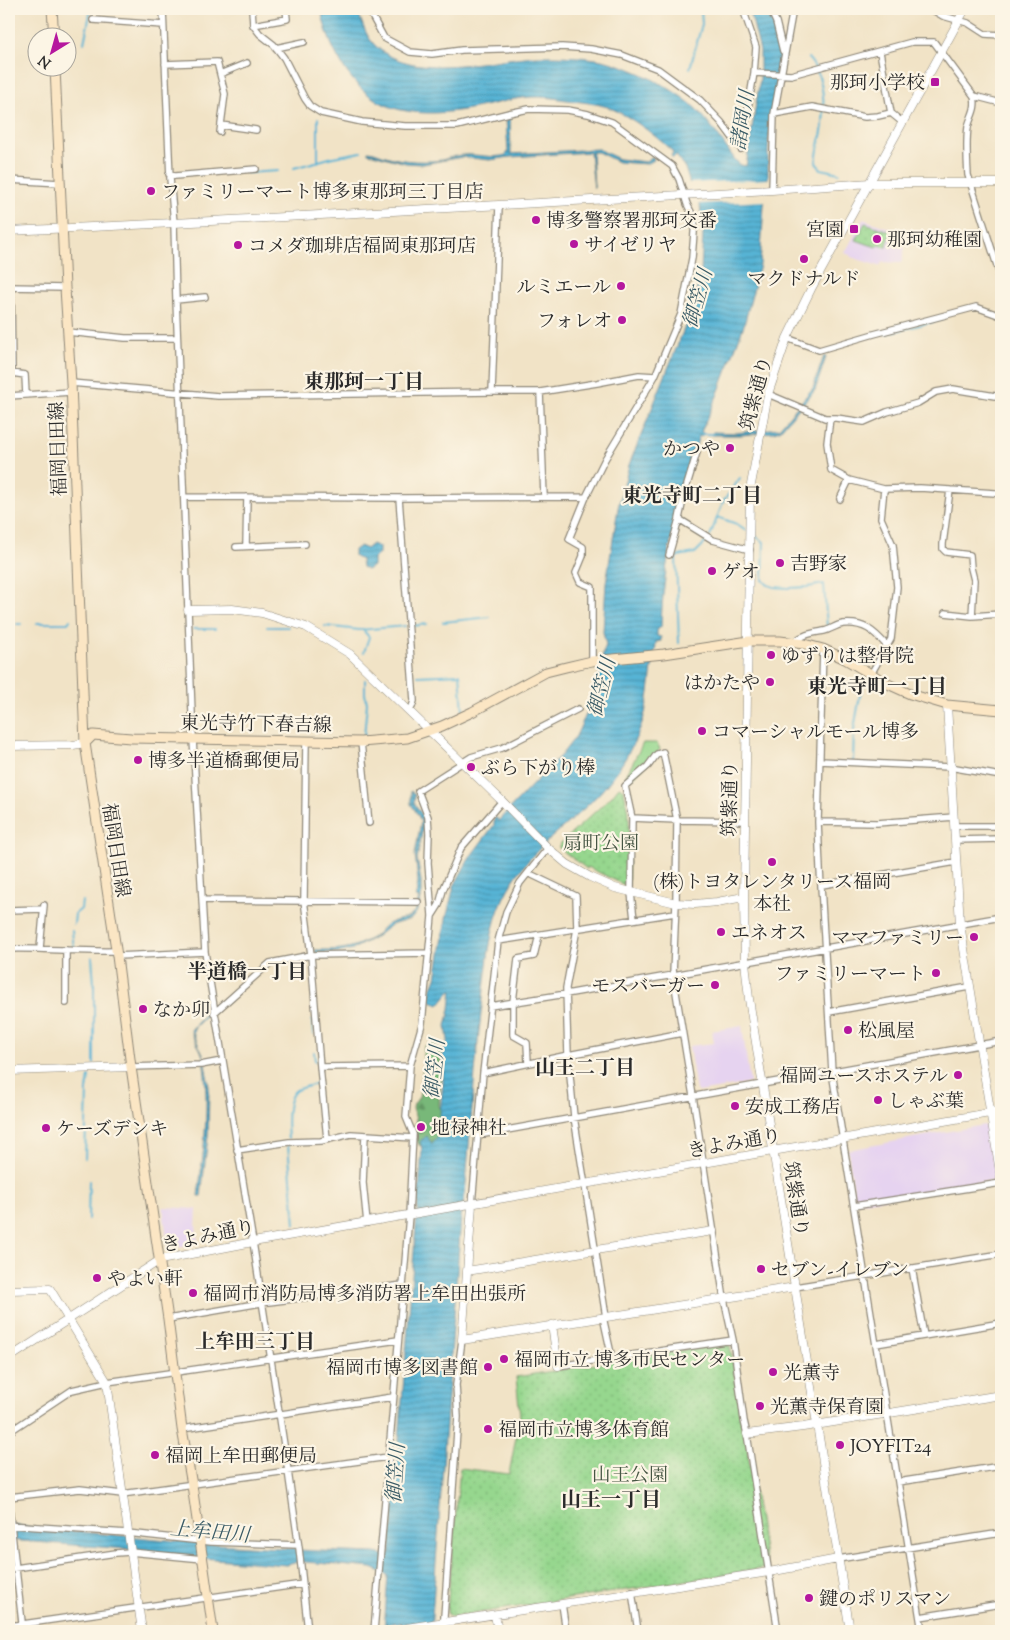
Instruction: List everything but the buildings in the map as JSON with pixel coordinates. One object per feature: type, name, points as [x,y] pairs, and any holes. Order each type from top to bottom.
[{"type":"main road","points":[[52,9],[53,28]]},
{"type":"main road","name":"福岡日田線","points":[[55,78],[71,388],[85,743],[117,954],[182,1429],[213,1631]]},
{"type":"main road","points":[[749,641],[794,642],[823,649],[910,694],[947,705],[1001,710]]},
{"type":"main road","name":"東光寺竹下春吉線","points":[[85,743],[93,735],[361,742],[407,738],[472,712],[546,672],[592,661],[664,654],[749,641]]},
{"type":"street","points":[[163,9],[169,174],[174,223],[192,738],[205,952],[253,1242],[288,1471],[308,1631]]},
{"type":"street","points":[[252,9],[253,25],[284,58],[305,99],[310,106],[321,114],[362,122],[405,126],[457,126],[529,109],[568,110],[612,122],[672,166],[676,172],[687,204],[695,220],[692,258],[681,314],[654,376],[605,459],[586,497],[569,539],[583,547],[583,556],[576,573],[580,582],[592,587],[592,661]]},
{"type":"street","points":[[253,25],[287,19],[286,9]]},
{"type":"street","points":[[368,9],[384,38],[410,52],[432,54],[462,50],[562,47],[591,48],[622,55],[658,69],[700,100],[721,122],[741,149],[756,73],[756,47],[743,9]]},
{"type":"street","points":[[770,9],[776,22],[784,53]]},
{"type":"street","points":[[772,190],[774,114],[793,9]]},
{"type":"street","points":[[931,9],[944,16],[968,24],[985,34],[1001,35]]},
{"type":"street","name":"筑紫通り","points":[[850,1631],[744,962],[744,821],[749,641],[750,490],[768,394],[787,338],[812,287],[965,9]]},
{"type":"street","points":[[93,20],[164,25]]},
{"type":"street","points":[[276,48],[304,42]]},
{"type":"street","points":[[756,73],[791,75],[912,42],[934,42],[974,96],[976,104],[968,127],[968,175],[1001,278]]},
{"type":"street","points":[[880,52],[891,113],[902,122]]},
{"type":"street","points":[[165,64],[217,62],[226,94],[220,132]]},
{"type":"street","points":[[220,74],[247,63]]},
{"type":"street","points":[[974,96],[1001,104]]},
{"type":"street","points":[[774,114],[812,107],[864,117],[891,113]]},
{"type":"street","points":[[221,125],[256,130]]},
{"type":"street","points":[[169,174],[175,176],[256,169]]},
{"type":"street","points":[[9,180],[60,183]]},
{"type":"street","points":[[9,231],[685,195],[870,183],[1001,183]]},
{"type":"street","points":[[492,392],[499,205]]},
{"type":"street","points":[[26,395],[25,375],[12,373],[10,287],[65,288]]},
{"type":"street","points":[[176,300],[205,297]]},
{"type":"street","points":[[787,338],[819,350],[976,308],[1001,316]]},
{"type":"street","points":[[68,332],[125,338],[177,338]]},
{"type":"street","points":[[9,396],[71,388],[218,396],[540,392],[639,374],[654,376]]},
{"type":"street","points":[[768,394],[825,418],[864,422],[918,403],[936,392],[953,389],[1001,397]]},
{"type":"street","points":[[540,392],[544,497]]},
{"type":"street","points":[[830,418],[827,444],[831,470],[849,480],[884,489],[920,488],[995,493],[1001,496]]},
{"type":"street","points":[[669,555],[697,452]]},
{"type":"street","points":[[840,499],[849,480]]},
{"type":"street","points":[[871,674],[891,639],[897,586],[893,545],[881,518],[884,489]]},
{"type":"street","points":[[950,490],[943,550],[970,555],[974,580],[972,616]]},
{"type":"street","points":[[184,497],[586,497]]},
{"type":"street","points":[[246,546],[247,497]]},
{"type":"street","points":[[399,498],[414,702],[409,710]]},
{"type":"street","points":[[678,519],[713,540],[750,550]]},
{"type":"street","points":[[236,547],[305,544]]},
{"type":"street","points":[[188,610],[239,610],[262,614],[306,628],[350,654],[548,848],[567,864],[590,877],[610,886],[676,902],[695,904],[744,897]]},
{"type":"street","points":[[945,613],[972,616],[1001,614]]},
{"type":"street","points":[[794,642],[801,636],[827,630],[842,624],[861,626],[875,632],[887,646]]},
{"type":"street","points":[[823,649],[818,822],[832,1072],[922,1631]]},
{"type":"street","points":[[947,705],[960,924],[1001,1178]]},
{"type":"street","points":[[374,1631],[409,1215],[413,1134],[406,1117],[410,1066],[422,1024],[432,916],[428,863],[428,817],[418,791],[470,757],[502,748],[578,709]]},
{"type":"street","points":[[306,740],[304,900],[311,955],[327,1139]]},
{"type":"street","points":[[361,742],[369,823]]},
{"type":"street","points":[[9,746],[85,743]]},
{"type":"street","points":[[634,919],[631,892],[632,818],[625,786],[648,766],[657,754],[663,752],[677,820],[676,902],[672,974],[724,1299],[733,1340],[744,1421],[778,1631]]},
{"type":"street","points":[[820,761],[950,767],[1001,776]]},
{"type":"street","points":[[432,916],[439,905],[443,890],[461,848],[502,801]]},
{"type":"street","points":[[632,818],[744,821]]},
{"type":"street","points":[[818,822],[954,822],[1001,826]]},
{"type":"street","points":[[955,840],[1001,839]]},
{"type":"street","points":[[443,1631],[440,1623],[458,1416],[456,1385],[462,1340],[483,1073],[498,941],[502,923],[520,883],[548,848]]},
{"type":"street","points":[[822,886],[956,862]]},
{"type":"street","points":[[528,873],[576,896],[577,929],[566,994],[568,1055],[574,1117],[612,1358]]},
{"type":"street","points":[[202,900],[418,902]]},
{"type":"street","points":[[9,910],[44,907],[40,948]]},
{"type":"street","points":[[498,941],[675,913]]},
{"type":"street","points":[[490,1006],[1001,917]]},
{"type":"street","points":[[528,1063],[527,1043],[513,1035],[513,1002],[518,959],[534,956],[539,935]]},
{"type":"street","points":[[9,949],[40,948],[117,954],[205,952]]},
{"type":"street","points":[[66,950],[66,1002]]},
{"type":"street","points":[[214,1013],[270,963],[311,955],[429,953]]},
{"type":"street","points":[[829,1012],[969,987]]},
{"type":"street","points":[[483,1073],[682,1034]]},
{"type":"street","points":[[479,1134],[1001,1041]]},
{"type":"street","points":[[9,1071],[201,1065],[222,1061]]},
{"type":"street","points":[[320,1067],[410,1066]]},
{"type":"street","name":"きよみ通り","points":[[9,1358],[160,1260],[1001,1111]]},
{"type":"street","points":[[237,1150],[289,1142],[321,1141],[351,1134],[413,1138]]},
{"type":"street","points":[[365,1135],[363,1183],[367,1223]]},
{"type":"street","points":[[854,1206],[1001,1183]]},
{"type":"street","points":[[467,1271],[713,1231]]},
{"type":"street","points":[[462,1340],[1001,1254]]},
{"type":"street","points":[[912,1268],[924,1336]]},
{"type":"street","points":[[168,1319],[261,1303],[403,1285]]},
{"type":"street","points":[[9,1290],[50,1289],[107,1382],[142,1631]]},
{"type":"street","points":[[876,1344],[1001,1323]]},
{"type":"street","points":[[552,1325],[558,1366],[733,1340]]},
{"type":"street","points":[[9,1432],[72,1390],[107,1382],[270,1360],[398,1340]]},
{"type":"street","points":[[747,1434],[1001,1395]]},
{"type":"street","points":[[182,1429],[393,1397]]},
{"type":"street","points":[[9,1497],[80,1489],[122,1494],[388,1457]]},
{"type":"street","points":[[898,1482],[1001,1466]]},
{"type":"street","points":[[9,1507],[23,1628]]},
{"type":"street","points":[[10,1526],[299,1547]]},
{"type":"street","points":[[387,1631],[769,1572],[1001,1533]]},
{"type":"street","points":[[9,1569],[130,1550],[203,1557]]},
{"type":"street","points":[[9,1626],[23,1628],[138,1608],[303,1584]]},
{"type":"street","points":[[632,1592],[638,1631]]},
{"type":"street","points":[[562,1604],[566,1631]]},
{"type":"street","points":[[920,1617],[1001,1604]]},
{"type":"street","points":[[496,1615],[498,1631]]},
{"type":"shaded area","name":"那珂幼稚園","points":[[863,219],[903,233],[901,244],[905,247],[901,263],[883,262],[879,266],[851,257],[845,253]]},
{"type":"shaded area","points":[[742,1026],[750,1083],[699,1092],[696,1090],[689,1046],[714,1043],[712,1031]]},
{"type":"shaded area","points":[[984,1125],[987,1127],[996,1178],[994,1180],[857,1203],[855,1201],[848,1150]]},
{"type":"shaded area","points":[[163,1207],[197,1209],[198,1243],[168,1248]]},
{"type":"green space","points":[[865,223],[892,232],[886,247],[879,245],[876,247],[856,240]]},
{"type":"green space","points":[[643,743],[657,743],[660,749],[649,763],[627,782],[626,776]]},
{"type":"green space","name":"扇町公園","points":[[619,787],[624,790],[629,819],[628,887],[588,867],[587,869],[559,848],[559,845],[611,797]]},
{"type":"green space","points":[[431,1042],[437,1045],[441,1055],[439,1106],[444,1119],[442,1136],[426,1148],[419,1145],[416,1139],[414,1128],[416,1120],[413,1108],[419,1097],[422,1081],[424,1047]]},
{"type":"green space","name":"山王公園","points":[[725,1343],[730,1346],[767,1568],[452,1617],[448,1615],[460,1468],[509,1474],[520,1416],[516,1377]]},
{"type":"water","name":"御笠川","points":[[321,9],[357,9],[365,31],[373,43],[389,55],[408,63],[429,66],[451,66],[538,56],[564,56],[598,59],[628,68],[662,84],[691,104],[698,110],[736,161],[746,166],[760,79],[760,51],[753,23],[747,9],[768,9],[780,51],[770,123],[768,179],[764,205],[760,265],[744,325],[701,432],[703,433],[701,437],[699,436],[685,483],[673,530],[665,578],[661,627],[657,630],[657,636],[661,637],[661,641],[656,642],[645,713],[636,738],[616,773],[599,794],[542,846],[521,869],[499,908],[493,931],[488,955],[481,1015],[465,1194],[461,1218],[431,1631],[384,1631],[388,1575],[372,1568],[306,1562],[287,1565],[9,1540],[9,1525],[295,1550],[384,1555],[385,1553],[390,1553],[422,1150],[420,1141],[427,1136],[432,1144],[438,1136],[443,1082],[443,1052],[448,1040],[446,1026],[452,989],[439,1005],[427,999],[436,978],[446,919],[454,886],[470,857],[494,825],[494,818],[497,818],[498,821],[562,754],[576,736],[591,704],[606,645],[603,632],[606,583],[618,508],[629,465],[686,324],[701,271],[703,234],[700,204],[690,184],[685,168],[676,155],[673,158],[671,156],[673,152],[643,127],[608,107],[547,97],[522,98],[435,113],[409,112],[385,105],[370,96],[347,72],[330,42]]},
{"type":"water","points":[[506,118],[510,118],[511,154],[598,149],[619,159],[646,162],[653,157],[654,160],[647,164],[618,162],[598,152],[592,152],[594,188],[590,152],[490,160],[462,157],[423,164],[406,163],[368,153],[368,151],[399,159],[416,161],[442,160],[461,155],[496,157],[506,155],[508,152]]},
{"type":"water","points":[[824,356],[826,357],[815,390],[780,430],[741,435],[711,435],[713,432],[736,433],[779,428],[813,388]]},
{"type":"water","points":[[372,544],[379,547],[379,554],[373,559],[373,566],[367,570],[362,567],[361,560],[354,556],[354,550],[360,546],[366,549]]},
{"type":"water","points":[[411,791],[415,794],[414,803],[421,813],[424,822],[417,859],[421,881],[421,899],[416,913],[411,919],[391,925],[377,936],[353,949],[341,952],[316,953],[315,950],[353,947],[375,936],[386,925],[411,916],[417,907],[419,898],[416,897],[418,881],[415,854],[421,822],[411,804]]},
{"type":"water","points":[[206,1013],[209,1013],[194,1028],[193,1033],[204,1057],[209,1087],[208,1136],[201,1196],[198,1196],[204,1145],[206,1093],[202,1054],[191,1030]]},
{"type":"pier","points":[[769,179],[767,201],[697,204],[688,183]]},
{"type":"waterway","points":[[84,43],[91,9]]},
{"type":"waterway","points":[[690,68],[702,24],[701,9]]},
{"type":"waterway","points":[[796,18],[800,9]]},
{"type":"waterway","points":[[808,58],[820,80],[824,106],[822,134],[816,163],[821,169],[839,173]]},
{"type":"waterway","points":[[318,118],[318,162]]},
{"type":"waterway","points":[[294,168],[333,157],[361,152]]},
{"type":"waterway","points":[[246,173],[278,171]]},
{"type":"waterway","points":[[995,316],[1001,320]]},
{"type":"waterway","points":[[885,334],[943,319]]},
{"type":"waterway","points":[[701,434],[713,434]]},
{"type":"waterway","points":[[710,536],[723,502],[740,478]]},
{"type":"waterway","points":[[717,517],[737,524],[746,530]]},
{"type":"waterway","points":[[752,534],[764,542],[763,580],[768,585],[789,588],[824,584],[827,628]]},
{"type":"waterway","points":[[679,643],[676,558],[695,553],[708,540]]},
{"type":"waterway","points":[[443,622],[490,617]]},
{"type":"waterway","points":[[37,623],[68,623],[70,620]]},
{"type":"waterway","points":[[412,626],[427,624]]},
{"type":"waterway","points":[[325,626],[359,630],[405,626]]},
{"type":"waterway","points":[[267,627],[288,627]]},
{"type":"waterway","points":[[193,629],[215,629]]},
{"type":"waterway","points":[[363,630],[369,637],[364,652]]},
{"type":"waterway","points":[[878,666],[890,648],[888,645]]},
{"type":"waterway","points":[[418,676],[460,674],[463,711]]},
{"type":"waterway","points":[[853,762],[854,729],[861,690],[869,678]]},
{"type":"waterway","points":[[364,737],[367,703],[365,680]]},
{"type":"waterway","points":[[74,924],[75,914],[81,909],[82,901]]},
{"type":"waterway","points":[[72,931],[74,947]]},
{"type":"waterway","points":[[92,957],[94,1064]]},
{"type":"waterway","points":[[312,1020],[313,1034]]},
{"type":"waterway","points":[[314,1052],[315,1061]]},
{"type":"waterway","points":[[85,1158],[89,1077]]},
{"type":"waterway","points":[[288,1139],[287,1114],[292,1095],[297,1089],[317,1082]]},
{"type":"waterway","points":[[288,1145],[295,1224]]},
{"type":"waterway","points":[[88,1219],[89,1181]]},
{"type":"place","name":"那珂小学校","points":[[935,82]]},
{"type":"place","name":"ファミリーマート博多東那珂三丁目店","points":[[151,191]]},
{"type":"place","name":"博多警察署那珂交番","points":[[536,220]]},
{"type":"place","name":"宮園","points":[[854,229]]},
{"type":"place","name":"那珂幼稚園","points":[[877,239]]},
{"type":"place","name":"サイゼリヤ","points":[[574,244]]},
{"type":"place","name":"コメダ珈琲店福岡東那珂店","points":[[238,245]]},
{"type":"place","name":"マクドナルド","points":[[804,259]]},
{"type":"place","name":"ルミエール","points":[[621,286]]},
{"type":"place","name":"フォレオ","points":[[622,320]]},
{"type":"place","name":"かつや","points":[[730,448]]},
{"type":"place","name":"吉野家","points":[[780,563]]},
{"type":"place","name":"ゲオ","points":[[712,571]]},
{"type":"place","name":"ゆずりは整骨院","points":[[771,655]]},
{"type":"place","name":"はかたや","points":[[770,682]]},
{"type":"place","name":"コマーシャルモール博多","points":[[702,731]]},
{"type":"place","name":"博多半道橋郵便局","points":[[138,760]]},
{"type":"place","name":"ぶら下がり棒","points":[[471,767]]},
{"type":"place","name":"(株)トヨタレンタリース福岡 本社","points":[[772,862]]},
{"type":"place","name":"エネオス","points":[[721,932]]},
{"type":"place","name":"ママファミリー","points":[[974,937]]},
{"type":"place","name":"ファミリーマート","points":[[936,973]]},
{"type":"place","name":"モスバーガー","points":[[715,985]]},
{"type":"place","name":"なか卯","points":[[143,1009]]},
{"type":"place","name":"松風屋","points":[[848,1030]]},
{"type":"place","name":"福岡ユースホステル","points":[[958,1075]]},
{"type":"place","name":"しゃぶ葉","points":[[878,1100]]},
{"type":"place","name":"安成工務店","points":[[735,1106]]},
{"type":"place","name":"地禄神社","points":[[421,1127]]},
{"type":"place","name":"ケーズデンキ","points":[[46,1128]]},
{"type":"place","name":"セブン-イレブン","points":[[761,1269]]},
{"type":"place","name":"やよい軒","points":[[97,1278]]},
{"type":"place","name":"福岡市消防局博多消防署上牟田出張所","points":[[193,1293]]},
{"type":"place","name":"福岡市立 博多市民センター","points":[[504,1359]]},
{"type":"place","name":"福岡市博多図書館","points":[[488,1367]]},
{"type":"place","name":"光薫寺","points":[[773,1372]]},
{"type":"place","name":"光薫寺保育園","points":[[760,1406]]},
{"type":"place","name":"福岡市立博多体育館","points":[[488,1429]]},
{"type":"place","name":"JOYFIT24","points":[[840,1445]]},
{"type":"place","name":"福岡上牟田郵便局","points":[[155,1455]]},
{"type":"place","name":"鍵のポリスマン","points":[[809,1598]]},
{"type":"district","name":"東那珂一丁目","points":[[364,381]]},
{"type":"district","name":"東光寺町二丁目","points":[[692,495]]},
{"type":"district","name":"東光寺町一丁目","points":[[877,686]]},
{"type":"district","name":"半道橋一丁目","points":[[247,971]]},
{"type":"district","name":"山王二丁目","points":[[585,1067]]},
{"type":"district","name":"上牟田三丁目","points":[[255,1341]]},
{"type":"district","name":"山王一丁目","points":[[611,1499]]},
{"type":"water label","name":"諸岡川","points":[[742,120]]},
{"type":"water label","name":"上牟田川","points":[[210,1531]]}]
